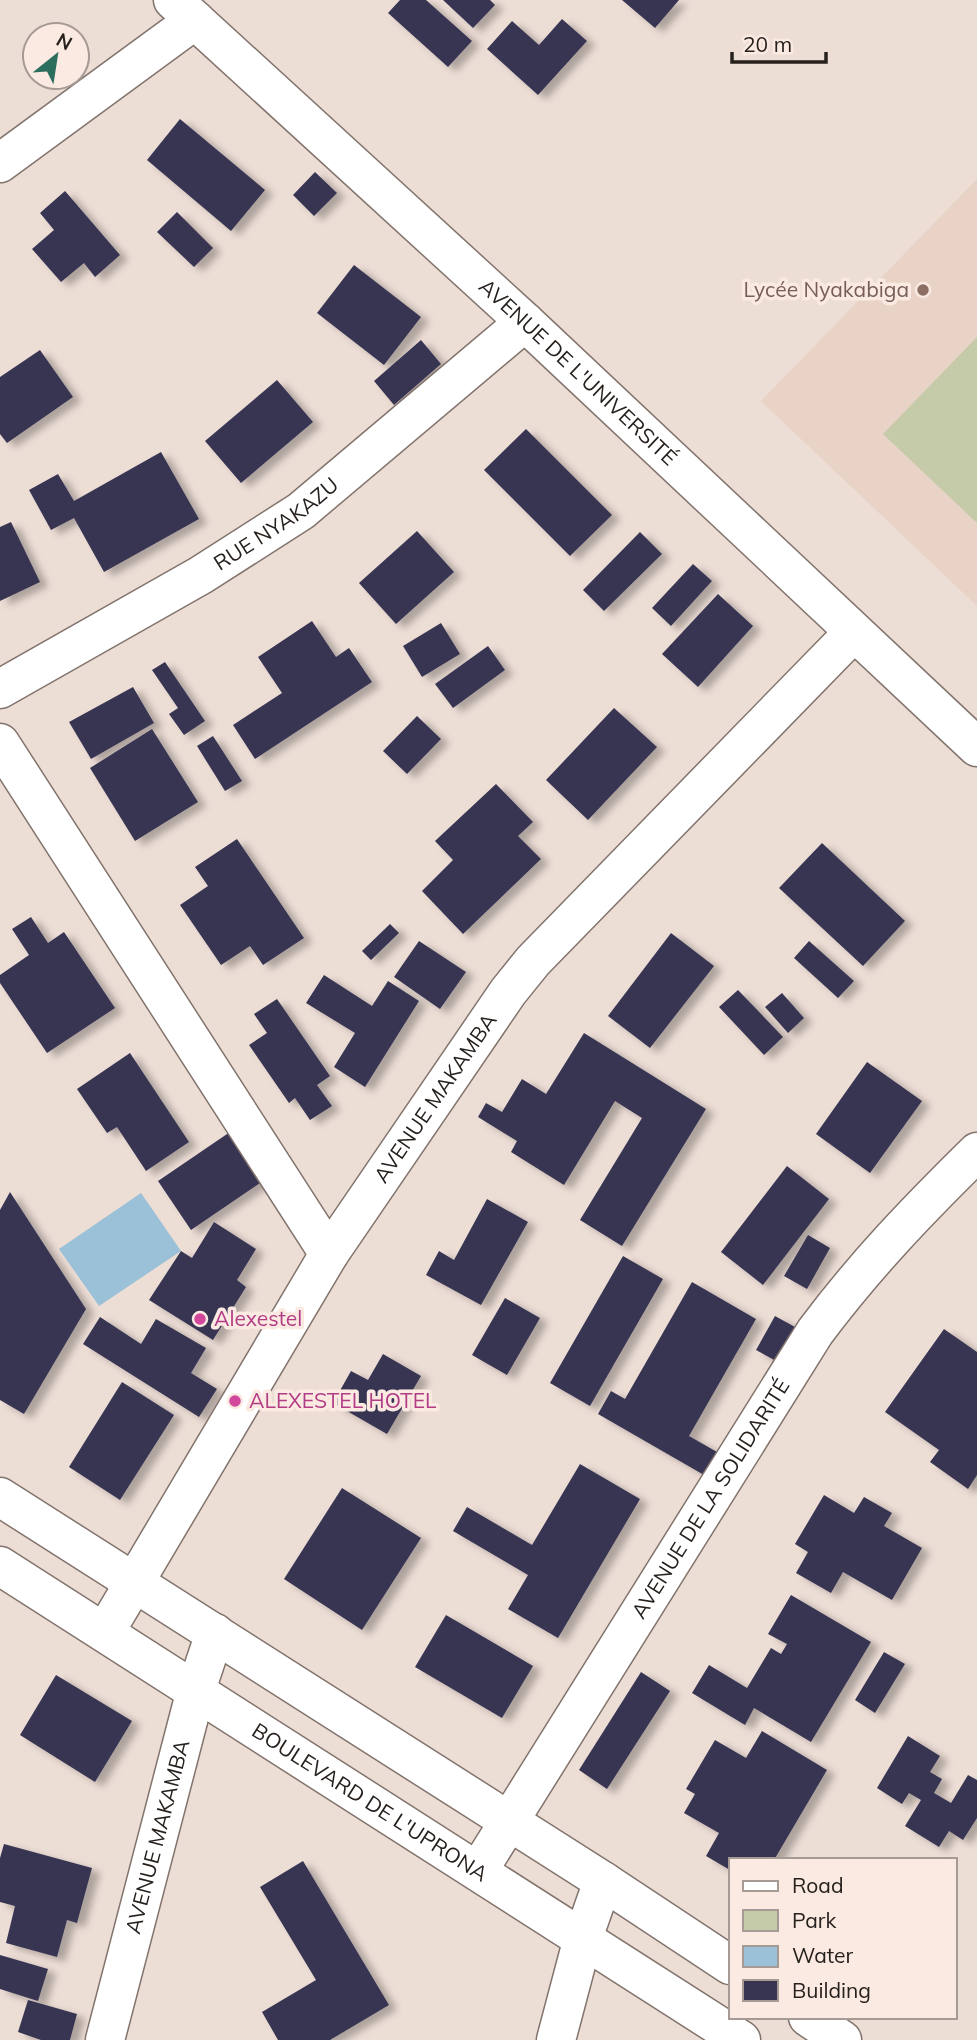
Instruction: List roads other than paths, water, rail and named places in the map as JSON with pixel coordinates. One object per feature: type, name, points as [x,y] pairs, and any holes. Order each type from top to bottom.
[{"type":"street","points":[[0,163],[184,10]]},
{"type":"street","name":"AVENUE DE L'UNIVERSITÉ","points":[[184,10],[525,322],[977,747]]},
{"type":"street","name":"RUE NYAKAZU","points":[[0,690],[201,575],[301,511],[525,322]]},
{"type":"street","name":"AVENUE MAKAMBA","points":[[105,1632],[329,1254],[508,992],[533,961],[854,632]]},
{"type":"street","points":[[0,743],[329,1254]]},
{"type":"street","name":"AVENUE DE LA SOLIDARITÉ","points":[[478,1871],[815,1332],[855,1279],[907,1221],[977,1152]]},
{"type":"street","points":[[0,1497],[603,1881],[729,1964]]},
{"type":"street","name":"BOULEVARD DE L'UPRONA","points":[[0,1566],[741,2040]]},
{"type":"street","name":"AVENUE MAKAMBA","points":[[105,2040],[196,1690],[215,1633]]},
{"type":"street","points":[[556,2040],[583,1938],[603,1881]]},
{"type":"street","points":[[811,2019],[842,2040]]},
{"type":"water","points":[[141,1193],[181,1251],[99,1306],[59,1249]]},
{"type":"place","name":"Lycée Nyakabiga","points":[[923,290]]},
{"type":"place","name":"Alexestel","points":[[200,1319]]},
{"type":"place","name":"ALEXESTEL HOTEL","points":[[235,1401]]}]
